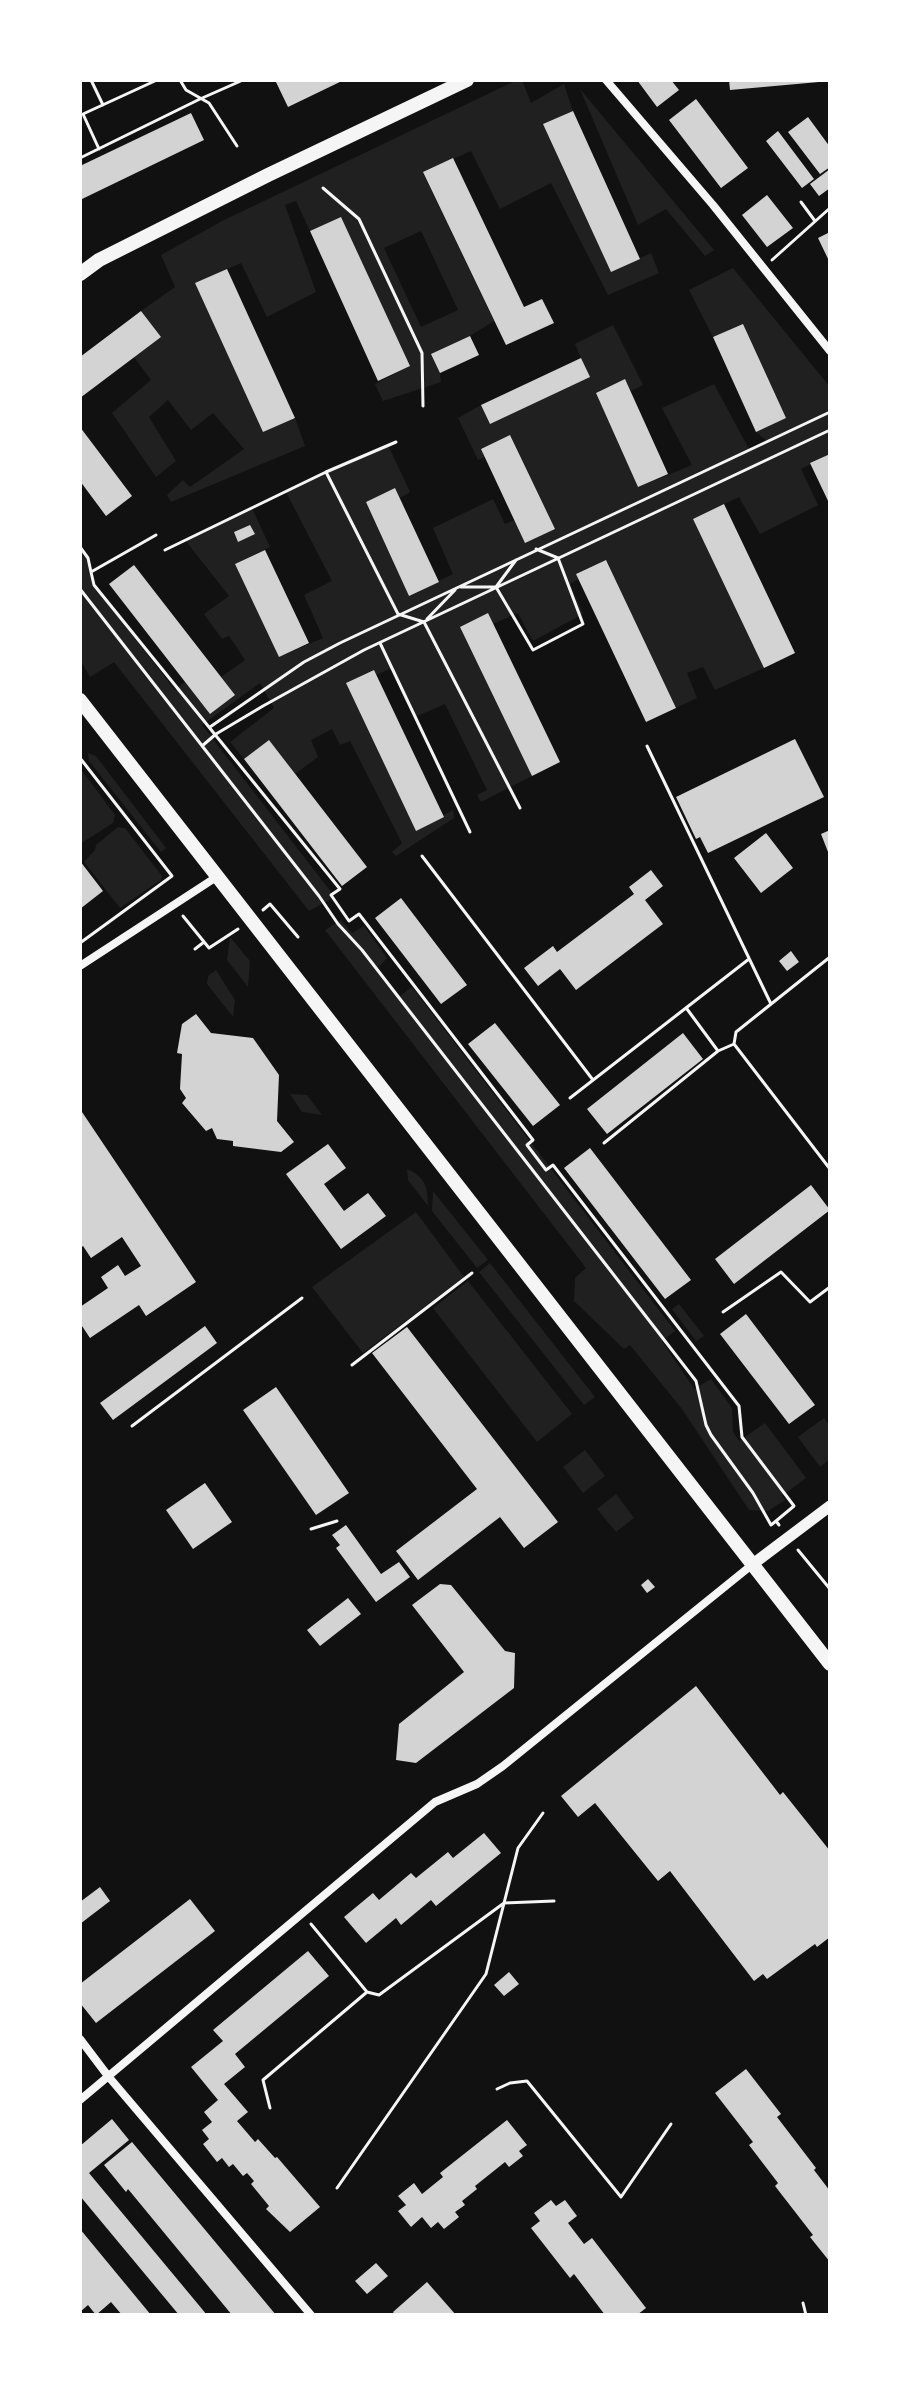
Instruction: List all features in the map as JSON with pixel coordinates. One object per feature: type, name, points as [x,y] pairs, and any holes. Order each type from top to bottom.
[{"type":"main road","points":[[80,274],[99,260],[467,80]]},
{"type":"main road","points":[[80,265],[99,260]]},
{"type":"main road","points":[[80,700],[830,1664]]},
{"type":"street","points":[[606,80],[713,205],[830,351]]},
{"type":"street","points":[[80,966],[218,876]]},
{"type":"street","points":[[80,2100],[435,1802],[477,1784],[503,1766],[753,1564],[830,1506]]},
{"type":"street","points":[[80,2039],[311,2315]]},
{"type":"path","points":[[91,80],[103,105]]},
{"type":"path","points":[[99,149],[83,114],[157,80]]},
{"type":"path","points":[[180,80],[186,90],[209,103],[237,146]]},
{"type":"path","points":[[80,158],[243,80]]},
{"type":"path","points":[[92,134],[98,131]]},
{"type":"path","points":[[323,188],[359,219],[422,353],[423,406]]},
{"type":"path","points":[[801,202],[815,221]]},
{"type":"path","points":[[763,268],[830,208]]},
{"type":"path","points":[[210,727],[304,662],[398,614],[830,412]]},
{"type":"path","points":[[202,746],[216,734],[380,643],[830,430]]},
{"type":"path","points":[[165,550],[326,472],[396,442]]},
{"type":"path","points":[[326,472],[398,614],[424,622],[520,808]]},
{"type":"path","points":[[91,572],[156,535]]},
{"type":"path","points":[[80,547],[88,558],[94,585],[340,889],[331,895],[349,921],[359,914],[533,1140],[527,1145],[546,1170],[553,1165],[739,1406],[742,1437],[794,1506],[771,1525],[753,1493],[711,1435],[696,1381],[80,589]]},
{"type":"path","points":[[496,587],[533,650],[583,624],[558,558],[536,549]]},
{"type":"path","points":[[496,587],[517,558]]},
{"type":"path","points":[[424,622],[457,587],[496,587]]},
{"type":"path","points":[[380,643],[470,832]]},
{"type":"path","points":[[647,746],[771,1004]]},
{"type":"path","points":[[80,758],[172,876],[80,943]]},
{"type":"path","points":[[422,856],[593,1080]]},
{"type":"path","points":[[162,883],[174,905],[209,948]]},
{"type":"path","points":[[195,949],[204,942]]},
{"type":"path","points":[[830,957],[736,1032],[734,1044],[830,1169]]},
{"type":"path","points":[[570,1098],[749,959]]},
{"type":"path","points":[[687,1008],[718,1051]]},
{"type":"path","points":[[604,1143],[718,1051],[734,1044]]},
{"type":"path","points":[[723,1312],[781,1272],[810,1302],[830,1287]]},
{"type":"path","points":[[352,1365],[472,1273]]},
{"type":"path","points":[[132,1426],[302,1298]]},
{"type":"path","points":[[311,1529],[337,1521]]},
{"type":"path","points":[[776,1521],[830,1589]]},
{"type":"path","points":[[337,2188],[486,1974],[518,1848],[543,1813]]},
{"type":"path","points":[[301,1913],[367,1992],[379,1995],[504,1903],[554,1901]]},
{"type":"path","points":[[270,2108],[263,2080],[367,1992]]},
{"type":"path","points":[[497,2089],[510,2083],[527,2081],[621,2197],[671,2124]]},
{"type":"path","points":[[803,2303],[806,2315]]},
{"type":"shaded area","points":[[517,80],[522,80],[531,103],[564,84],[573,111],[544,124],[611,272],[651,253],[659,273],[608,295],[551,183],[500,209],[471,151],[423,173],[494,321],[470,336],[440,373],[441,382],[383,401],[375,384],[410,366],[341,218],[310,231],[296,201],[285,205],[316,292],[267,317],[241,263],[196,283],[263,432],[295,418],[305,446],[171,502],[167,495],[183,480],[190,487],[244,449],[213,413],[191,430],[168,400],[149,417],[176,461],[156,477],[112,413],[151,380],[134,357],[161,337],[141,311],[175,287],[161,255],[222,221]],"holes":[[[421,231],[458,310],[421,327],[384,248]]]},
{"type":"shaded area","points":[[580,89],[714,250],[705,256],[666,209],[638,225]]},
{"type":"shaded area","points":[[733,268],[830,387],[830,454],[801,469],[818,505],[760,534],[739,497],[693,519],[764,668],[715,690],[703,667],[687,673],[697,698],[676,708],[606,560],[577,573],[579,579],[570,584],[583,614],[533,641],[518,613],[493,624],[488,614],[532,776],[481,802],[477,795],[487,790],[445,704],[415,717],[392,668],[376,675],[373,670],[346,683],[416,830],[453,810],[454,818],[396,856],[392,852],[402,843],[350,741],[340,745],[332,729],[311,740],[318,757],[295,774],[269,740],[244,759],[230,742],[274,708],[260,683],[202,725],[335,897],[309,911],[114,662],[90,677],[80,660],[80,547],[88,558],[94,585],[175,690],[185,682],[210,714],[234,695],[221,677],[245,660],[229,636],[222,639],[204,614],[229,596],[185,540],[251,506],[270,547],[235,564],[279,657],[323,638],[304,595],[332,581],[285,490],[388,445],[410,492],[400,498],[395,488],[366,502],[409,595],[453,574],[433,528],[493,499],[505,524],[515,520],[554,529],[511,436],[481,449],[485,457],[478,460],[458,418],[481,405],[490,423],[589,376],[575,344],[613,325],[643,385],[631,391],[625,380],[596,393],[638,487],[692,465],[662,408],[714,384],[749,449],[767,441],[756,432],[743,325],[713,337],[689,290]]},
{"type":"shaded area","points":[[88,753],[96,756],[166,848],[161,852],[89,761]]},
{"type":"shaded area","points":[[80,768],[115,815],[113,823],[80,844]]},
{"type":"shaded area","points":[[118,827],[125,828],[162,876],[161,880],[120,908],[84,862],[96,845]]},
{"type":"shaded area","points":[[341,920],[352,933],[364,926],[387,958],[378,968],[400,996],[412,987],[675,1331],[662,1341],[694,1389],[711,1379],[732,1408],[733,1432],[739,1441],[765,1423],[806,1478],[782,1496],[785,1500],[768,1511],[749,1510],[682,1409],[630,1345],[624,1349],[574,1301],[575,1278],[586,1268],[325,930]]},
{"type":"shaded area","points":[[230,937],[250,961],[248,987],[227,960]]},
{"type":"shaded area","points":[[216,970],[235,1000],[233,1017],[207,984],[208,976]]},
{"type":"shaded area","points":[[290,1094],[307,1095],[322,1115],[302,1112]]},
{"type":"shaded area","points":[[407,1169],[424,1183],[428,1206],[408,1180]]},
{"type":"shaded area","points":[[433,1191],[488,1260],[477,1268],[432,1211]]},
{"type":"shaded area","points":[[416,1212],[464,1277],[363,1353],[312,1287]]},
{"type":"shaded area","points":[[490,1263],[595,1397],[584,1405],[479,1272]]},
{"type":"shaded area","points":[[468,1281],[572,1414],[537,1442],[433,1308]]},
{"type":"shaded area","points":[[679,1304],[704,1336],[696,1341],[672,1309]]},
{"type":"shaded area","points":[[824,1418],[830,1426],[830,1459],[820,1467],[798,1437]]},
{"type":"shaded area","points":[[585,1450],[605,1476],[583,1493],[563,1467]]},
{"type":"shaded area","points":[[616,1494],[634,1518],[616,1532],[597,1509]]},
{"type":"building","points":[[275,80],[344,80],[288,107]]},
{"type":"building","points":[[637,80],[671,80],[679,90],[657,107]]},
{"type":"building","points":[[729,80],[819,80],[819,82],[730,90]]},
{"type":"building","points":[[696,99],[748,168],[721,188],[669,120]]},
{"type":"building","points":[[573,111],[640,259],[611,272],[543,124]]},
{"type":"building","points":[[191,113],[204,140],[80,200],[80,166]]},
{"type":"building","points":[[808,117],[830,147],[830,167],[820,174],[788,132]]},
{"type":"building","points":[[778,131],[814,179],[802,188],[766,141]]},
{"type":"building","points":[[453,158],[524,307],[542,299],[554,323],[506,345],[423,172]]},
{"type":"building","points":[[830,169],[830,188],[819,196],[810,184]]},
{"type":"building","points":[[767,195],[793,228],[767,247],[742,215]]},
{"type":"building","points":[[341,217],[410,366],[378,381],[310,231]]},
{"type":"building","points":[[830,232],[830,263],[818,238]]},
{"type":"building","points":[[227,269],[295,418],[263,432],[195,283]]},
{"type":"building","points":[[141,311],[161,337],[80,398],[80,357]]},
{"type":"building","points":[[743,324],[786,418],[756,432],[713,337]]},
{"type":"building","points":[[470,336],[479,355],[440,373],[431,354]]},
{"type":"building","points":[[581,358],[590,377],[490,424],[481,405]]},
{"type":"building","points":[[625,379],[668,474],[638,487],[596,393]]},
{"type":"building","points":[[80,427],[132,496],[106,516],[80,481]]},
{"type":"building","points":[[510,435],[555,529],[525,543],[481,449]]},
{"type":"building","points":[[830,454],[830,505],[810,463]]},
{"type":"building","points":[[395,488],[439,582],[409,596],[366,502]]},
{"type":"building","points":[[724,504],[795,653],[764,668],[693,519]]},
{"type":"building","points":[[250,525],[255,534],[238,542],[234,532]]},
{"type":"building","points":[[265,550],[309,643],[279,657],[235,564]]},
{"type":"building","points":[[606,560],[676,708],[646,722],[576,574]]},
{"type":"building","points":[[134,565],[235,695],[210,714],[109,584]]},
{"type":"building","points":[[488,613],[560,762],[532,776],[460,627]]},
{"type":"building","points":[[374,670],[444,817],[416,831],[346,683]]},
{"type":"building","points":[[795,739],[824,797],[708,853],[700,837],[696,839],[676,797]]},
{"type":"building","points":[[269,740],[367,867],[342,886],[244,759]]},
{"type":"building","points":[[830,830],[830,857],[821,834]]},
{"type":"building","points":[[766,833],[793,868],[761,893],[734,858]]},
{"type":"building","points":[[80,861],[103,891],[80,909]]},
{"type":"building","points":[[651,870],[663,886],[645,900],[663,924],[576,990],[560,969],[538,986],[524,968],[553,946],[557,952],[634,894],[629,887]]},
{"type":"building","points":[[401,898],[467,985],[441,1004],[375,918]]},
{"type":"building","points":[[791,951],[799,962],[787,971],[779,961]]},
{"type":"building","points":[[196,1014],[211,1033],[253,1038],[279,1075],[277,1121],[294,1142],[281,1152],[233,1146],[233,1141],[217,1139],[212,1128],[206,1131],[182,1103],[186,1098],[180,1089],[182,1054],[177,1053],[182,1024]]},
{"type":"building","points":[[495,1023],[560,1105],[533,1126],[468,1044]]},
{"type":"building","points":[[683,1033],[703,1059],[607,1134],[587,1109]]},
{"type":"building","points":[[80,1109],[196,1282],[146,1316],[139,1305],[90,1338],[80,1323],[80,1307],[108,1288],[101,1277],[118,1265],[125,1276],[141,1266],[122,1237],[91,1258],[83,1246],[80,1248]]},
{"type":"building","points":[[328,1144],[346,1168],[324,1184],[344,1211],[368,1193],[386,1216],[341,1249],[286,1174]]},
{"type":"building","points":[[590,1148],[691,1280],[665,1299],[564,1168]]},
{"type":"building","points":[[811,1185],[830,1210],[734,1284],[715,1259]]},
{"type":"building","points":[[746,1314],[815,1405],[789,1424],[720,1334]]},
{"type":"building","points":[[205,1326],[217,1343],[113,1420],[100,1403]]},
{"type":"building","points":[[407,1327],[558,1522],[524,1548],[500,1517],[418,1580],[396,1551],[477,1489],[372,1353]]},
{"type":"building","points":[[276,1387],[349,1493],[316,1515],[243,1410]]},
{"type":"building","points":[[205,1483],[232,1522],[193,1549],[166,1510]]},
{"type":"building","points":[[346,1525],[381,1574],[399,1562],[410,1577],[376,1602],[336,1548],[340,1545],[332,1535]]},
{"type":"building","points":[[648,1579],[655,1587],[647,1593],[641,1585]]},
{"type":"building","points":[[440,1584],[451,1585],[505,1651],[515,1653],[514,1688],[416,1763],[396,1760],[399,1724],[464,1672],[412,1605]]},
{"type":"building","points":[[348,1598],[361,1614],[320,1646],[307,1630]]},
{"type":"building","points":[[696,1686],[780,1795],[783,1792],[830,1851],[830,1937],[817,1947],[815,1944],[767,1979],[763,1974],[754,1981],[670,1871],[658,1881],[595,1803],[578,1817],[561,1796]]},
{"type":"building","points":[[484,1833],[501,1853],[436,1906],[431,1900],[401,1925],[396,1918],[366,1943],[344,1917],[373,1893],[379,1900],[411,1873],[416,1878],[448,1852],[453,1858]]},
{"type":"building","points":[[100,1887],[110,1901],[80,1924],[80,1902]]},
{"type":"building","points":[[190,1899],[215,1931],[96,2023],[80,2003],[80,1984]]},
{"type":"building","points":[[308,1951],[329,1976],[235,2054],[245,2067],[224,2084],[248,2112],[237,2121],[255,2142],[258,2139],[277,2157],[320,2207],[290,2232],[266,2209],[269,2206],[251,2184],[254,2181],[247,2173],[243,2176],[233,2164],[229,2167],[222,2158],[217,2162],[203,2144],[209,2139],[202,2130],[212,2122],[204,2112],[218,2100],[191,2067],[223,2041],[213,2030]]},
{"type":"building","points":[[509,1972],[519,1984],[504,1996],[494,1985]]},
{"type":"building","points":[[746,2069],[781,2114],[777,2117],[830,2191],[830,2262],[775,2186],[778,2183],[749,2145],[753,2142],[715,2093]]},
{"type":"building","points":[[112,2119],[129,2140],[89,2173],[207,2315],[179,2315],[80,2196],[80,2146]]},
{"type":"building","points":[[507,2120],[527,2145],[519,2151],[523,2156],[509,2167],[505,2162],[475,2186],[477,2189],[462,2201],[465,2205],[455,2212],[459,2217],[444,2229],[438,2222],[431,2228],[422,2217],[411,2227],[398,2211],[406,2205],[398,2196],[414,2183],[422,2194],[443,2177],[440,2173]]},
{"type":"building","points":[[132,2142],[276,2315],[232,2315],[128,2189],[126,2192],[104,2165]]},
{"type":"building","points":[[551,2200],[556,2206],[565,2200],[577,2216],[568,2223],[584,2244],[592,2238],[646,2308],[637,2315],[605,2315],[574,2274],[570,2278],[531,2228],[540,2221],[534,2213]]},
{"type":"building","points":[[80,2229],[151,2315],[122,2315],[111,2302],[96,2315],[88,2305],[80,2312]]},
{"type":"building","points":[[376,2263],[388,2276],[367,2294],[355,2281]]},
{"type":"building","points":[[427,2282],[456,2315],[395,2315],[393,2312]]}]
